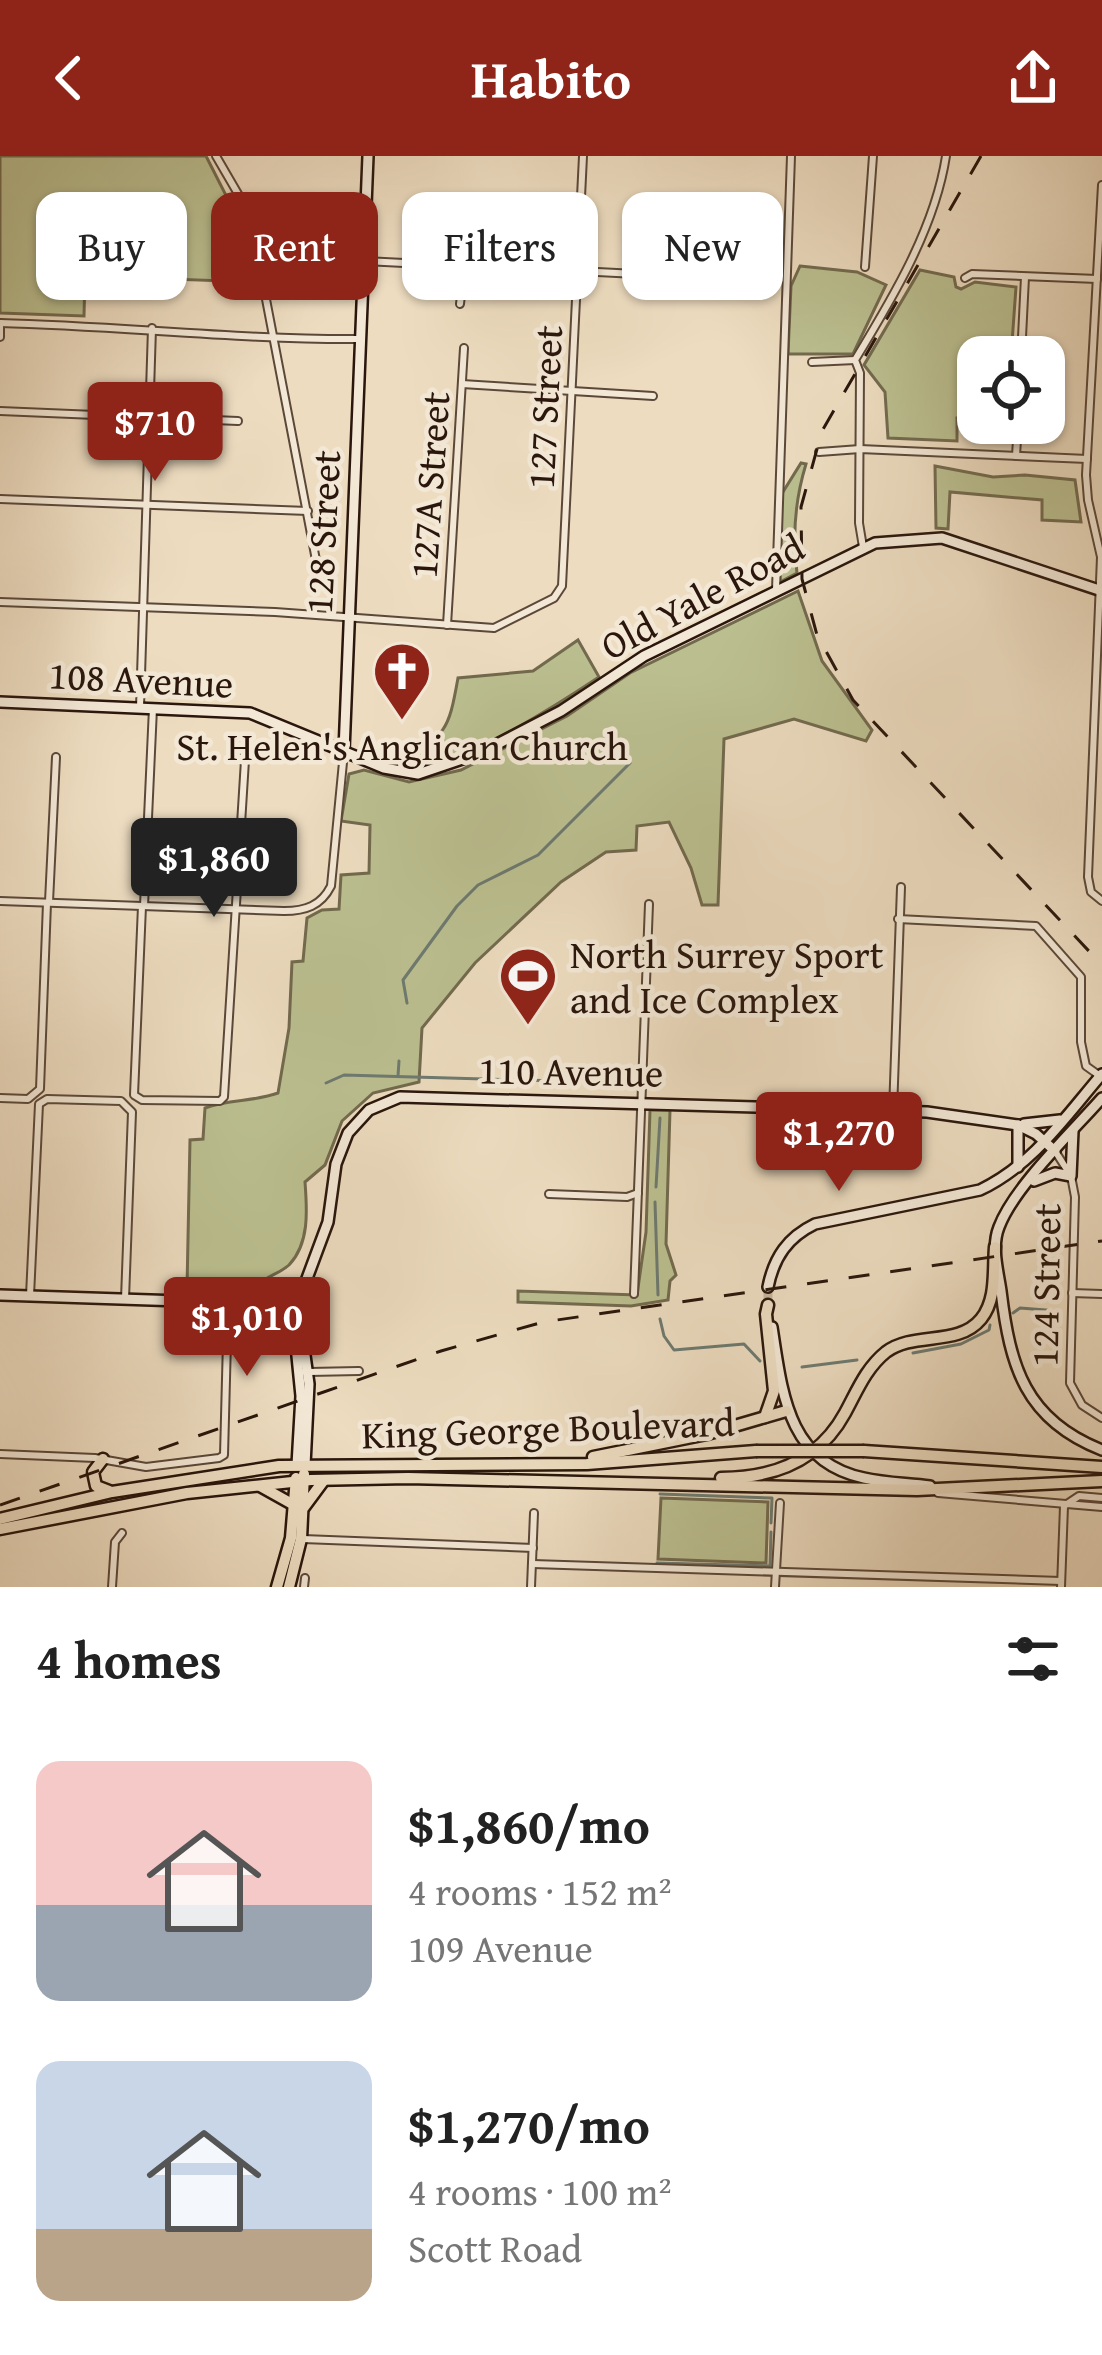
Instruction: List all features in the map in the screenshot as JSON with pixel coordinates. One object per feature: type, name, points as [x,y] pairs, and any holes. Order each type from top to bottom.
[{"type":"main road","name":"128 Street","points":[[367,192],[368,156]]},
{"type":"main road","name":"128 Street","points":[[344,751],[363,300]]},
{"type":"main road","name":"Old Yale Road","points":[[344,751],[403,773],[448,767],[560,711],[644,656],[863,547],[938,537],[1101,591]]},
{"type":"main road","name":"108 Avenue","points":[[0,703],[250,713],[344,751]]},
{"type":"main road","points":[[768,1287],[782,1251],[797,1234],[815,1224],[980,1190],[1017,1168],[1101,1075]]},
{"type":"main road","name":"110 Avenue","points":[[298,1305],[332,1209],[341,1148],[352,1126],[379,1103],[400,1096],[893,1111],[1001,1120],[1018,1125],[1055,1151]]},
{"type":"main road","points":[[562,1480],[754,1477],[780,1470],[813,1452],[842,1420],[862,1381],[887,1351],[956,1334],[976,1324],[990,1304],[1001,1221],[1102,1099]]},
{"type":"main road","points":[[1017,1168],[1018,1125],[1063,1119]]},
{"type":"main road","points":[[1029,1183],[1055,1173],[1071,1176],[1073,1131]]},
{"type":"main road","points":[[995,1247],[1006,1336],[1023,1385],[1061,1429],[1102,1450]]},
{"type":"main road","points":[[0,1295],[298,1305]]},
{"type":"main road","points":[[768,1302],[786,1411],[813,1452],[850,1474],[942,1488]]},
{"type":"main road","points":[[766,1417],[774,1398],[768,1302]]},
{"type":"main road","points":[[290,1587],[301,1539],[299,1481],[310,1406],[298,1305]]},
{"type":"main road","points":[[298,1305],[293,1316],[301,1396],[301,1465]]},
{"type":"main road","points":[[548,1465],[693,1438],[786,1411]]},
{"type":"main road","name":"King George Boulevard","points":[[0,1519],[112,1492],[301,1465],[548,1465],[756,1451],[864,1451],[1102,1467]]},
{"type":"main road","points":[[103,1460],[93,1472],[96,1486],[112,1492]]},
{"type":"main road","points":[[277,1587],[299,1506],[325,1480]]},
{"type":"main road","name":"King George Boulevard","points":[[0,1529],[141,1501],[299,1481],[562,1480],[917,1490],[1102,1481]]},
{"type":"main road","points":[[257,1485],[299,1506]]},
{"type":"street","points":[[216,156],[237,192]]},
{"type":"street","name":"127 Street","points":[[582,192],[584,156]]},
{"type":"street","points":[[776,591],[791,156]]},
{"type":"street","points":[[866,268],[873,156]]},
{"type":"street","points":[[855,360],[930,214],[946,156]]},
{"type":"street","points":[[1102,185],[1087,459],[1088,500],[1101,544],[1100,669],[1088,877],[1091,892],[1102,902]]},
{"type":"street","points":[[964,278],[972,274],[1096,279]]},
{"type":"street","points":[[1022,336],[1025,276]]},
{"type":"street","points":[[265,300],[320,581]]},
{"type":"street","points":[[460,300],[460,304]]},
{"type":"street","name":"127 Street","points":[[447,626],[500,626],[554,598],[560,589],[577,300]]},
{"type":"street","points":[[0,337],[0,323],[361,339]]},
{"type":"street","points":[[140,707],[152,328]]},
{"type":"street","name":"127A Street","points":[[447,626],[464,348]]},
{"type":"street","points":[[812,362],[855,360]]},
{"type":"street","points":[[855,360],[860,373],[863,547]]},
{"type":"street","points":[[462,384],[653,396]]},
{"type":"street","points":[[0,412],[238,421]]},
{"type":"street","points":[[1016,456],[1017,444]]},
{"type":"street","points":[[819,452],[860,449],[1087,459]]},
{"type":"street","points":[[0,499],[308,511]]},
{"type":"street","points":[[0,602],[447,626]]},
{"type":"street","points":[[153,708],[134,1095],[142,1100],[215,1103],[224,1097],[246,744]]},
{"type":"street","name":"128 Street","points":[[236,910],[298,911],[316,904],[331,886],[344,751]]},
{"type":"street","points":[[0,1098],[32,1098],[40,1089],[56,757]]},
{"type":"street","points":[[1093,781],[1102,789]]},
{"type":"street","points":[[893,1111],[901,886]]},
{"type":"street","points":[[0,901],[236,910]]},
{"type":"street","points":[[634,1294],[649,904]]},
{"type":"street","points":[[898,919],[1036,926],[1081,977],[1085,1066],[1101,1075]]},
{"type":"street","points":[[30,1296],[38,1107],[47,1099],[121,1101],[132,1112],[124,1299]]},
{"type":"street","name":"124 Street","points":[[1055,1151],[1071,1176],[1076,1210],[1070,1383],[1076,1399],[1098,1416]]},
{"type":"street","points":[[549,1194],[627,1197],[638,1193]]},
{"type":"street","points":[[1072,1293],[1102,1294]]},
{"type":"street","points":[[0,1454],[146,1467],[224,1455],[228,1303]]},
{"type":"street","points":[[308,1372],[359,1371]]},
{"type":"street","points":[[917,1490],[1102,1508]]},
{"type":"street","points":[[1064,1506],[1079,1496],[1102,1498]]},
{"type":"street","points":[[776,1587],[780,1503]]},
{"type":"street","points":[[532,1564],[1061,1584],[1064,1506]]},
{"type":"street","points":[[1063,1529],[1072,1513],[1088,1507]]},
{"type":"street","points":[[531,1587],[534,1513]]},
{"type":"street","points":[[112,1587],[115,1542],[122,1533]]},
{"type":"street","points":[[301,1539],[533,1548]]},
{"type":"green space","points":[[0,156],[206,156],[224,192],[211,192],[211,280],[187,280],[187,192],[36,192],[36,300],[84,300],[84,316],[0,313]]},
{"type":"green space","points":[[800,266],[857,272],[886,285],[853,354],[788,354],[791,286]]},
{"type":"green space","points":[[920,270],[954,277],[961,289],[975,282],[1016,287],[1012,336],[957,336],[957,441],[888,438],[885,392],[864,365]]},
{"type":"green space","points":[[801,463],[806,464],[796,518],[797,573],[780,582],[778,500]]},
{"type":"green space","points":[[935,466],[993,477],[1075,480],[1081,522],[1042,520],[1042,500],[950,492],[948,529],[936,528]]},
{"type":"green space","points":[[798,591],[822,661],[872,730],[866,741],[794,719],[724,739],[718,905],[702,905],[669,822],[637,826],[636,850],[606,852],[561,882],[475,963],[422,1028],[419,1082],[373,1093],[342,1121],[325,1165],[305,1182],[304,1236],[289,1265],[257,1286],[187,1288],[190,1140],[203,1139],[205,1108],[278,1093],[289,1028],[292,962],[303,961],[307,918],[322,910],[339,909],[341,875],[369,873],[370,825],[341,821],[349,774],[364,770],[409,782],[461,770],[567,716],[630,673]]},
{"type":"green space","points":[[578,640],[599,677],[514,730],[465,754],[421,767],[397,762],[442,730],[458,678],[533,671]]},
{"type":"green space","points":[[650,1110],[670,1110],[666,1244],[676,1275],[670,1281],[668,1300],[631,1306],[518,1302],[518,1291],[637,1295],[646,1232]]},
{"type":"green space","points":[[661,1498],[768,1502],[766,1563],[658,1559]]},
{"type":"waterway","points":[[407,1003],[403,980],[457,906],[478,885],[538,855],[630,763]]},
{"type":"waterway","points":[[398,1076],[399,1061]]},
{"type":"waterway","points":[[326,1083],[344,1075],[628,1083]]},
{"type":"waterway","points":[[656,1187],[660,1118]]},
{"type":"waterway","points":[[655,1202],[658,1295]]},
{"type":"waterway","points":[[1013,1313],[1020,1308],[1059,1311]]},
{"type":"waterway","points":[[660,1319],[674,1350],[744,1344],[760,1361]]},
{"type":"waterway","points":[[913,1353],[961,1344],[989,1330],[990,1325]]},
{"type":"waterway","points":[[802,1367],[857,1360]]},
{"type":"waterway","points":[[660,1494],[772,1498],[771,1523]]},
{"type":"waterway","points":[[657,1563],[770,1566],[771,1532]]},
{"type":"tunnel","points":[[768,1287],[768,1299]]},
{"type":"railway","points":[[981,156],[822,431],[801,507],[802,579],[817,635],[853,700],[1102,965]]},
{"type":"railway","points":[[0,1505],[441,1351],[543,1322],[1102,1241]]},
{"type":"place","name":"St. Helen's Anglican Church","points":[[402,722]]},
{"type":"place","name":"North Surrey Sport and Ice Complex","points":[[528,1027]]}]
